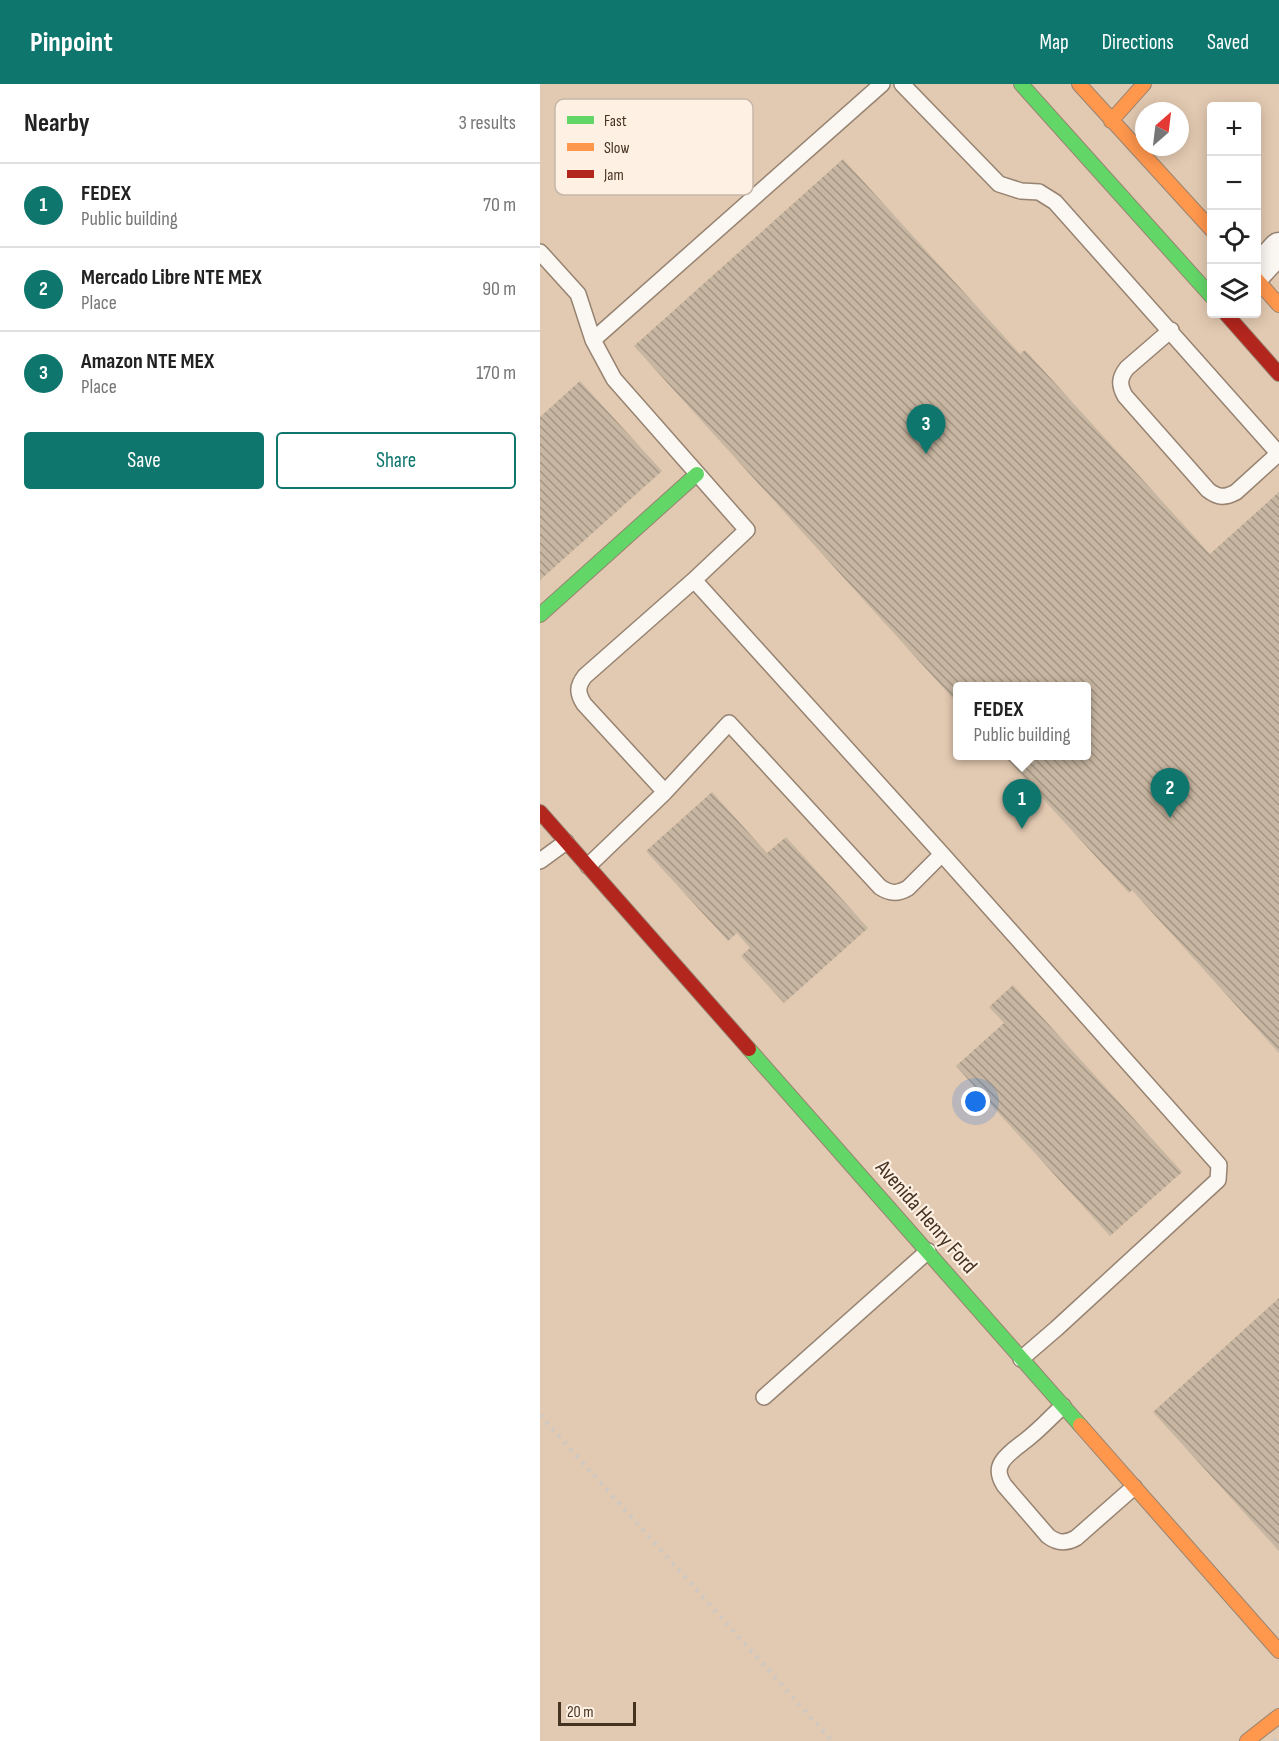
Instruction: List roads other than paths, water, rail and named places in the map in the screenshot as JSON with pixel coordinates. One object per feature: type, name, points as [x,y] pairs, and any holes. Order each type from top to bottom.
[{"type":"street","points":[[1021,84],[1207,291]]},
{"type":"street","points":[[1079,84],[1207,225]]},
{"type":"street","points":[[1111,121],[1144,84]]},
{"type":"street","points":[[1261,268],[1279,248]]},
{"type":"street","points":[[1261,284],[1279,305]]},
{"type":"street","points":[[1230,318],[1279,374]]},
{"type":"street","points":[[540,615],[697,474]]},
{"type":"street","name":"Avenida Henry Ford","points":[[540,812],[1279,1651]]},
{"type":"street","points":[[1247,1741],[1279,1716]]},
{"type":"lane","points":[[593,340],[882,84]]},
{"type":"lane","points":[[902,84],[999,184],[1021,191],[1039,192],[1055,202],[1171,330],[1279,453],[1229,496],[1214,495],[1208,490],[1121,389],[1120,381],[1126,368],[1171,330]]},
{"type":"lane","points":[[540,252],[578,294],[593,340],[614,379],[747,530],[580,682],[578,690],[584,704],[665,792]]},
{"type":"lane","points":[[694,580],[1219,1165],[1218,1180],[1021,1359]]},
{"type":"lane","points":[[588,866],[665,792],[729,723],[880,887],[887,891],[902,892],[942,854]]},
{"type":"lane","points":[[540,861],[566,842]]},
{"type":"lane","points":[[764,1398],[928,1251]]},
{"type":"lane","points":[[1063,1406],[1005,1458],[999,1471],[1004,1485],[1048,1536],[1062,1542],[1076,1538],[1134,1487]]},
{"type":"railway","points":[[540,1415],[832,1741]]},
{"type":"railway","points":[[1274,1741],[1279,1737]]},
{"type":"place","name":"Amazon NTE MEX","points":[[926,454]]},
{"type":"place","name":"Mercado Libre NTE MEX","points":[[1170,818]]},
{"type":"place","name":"FEDEX","points":[[1022,829]]}]
